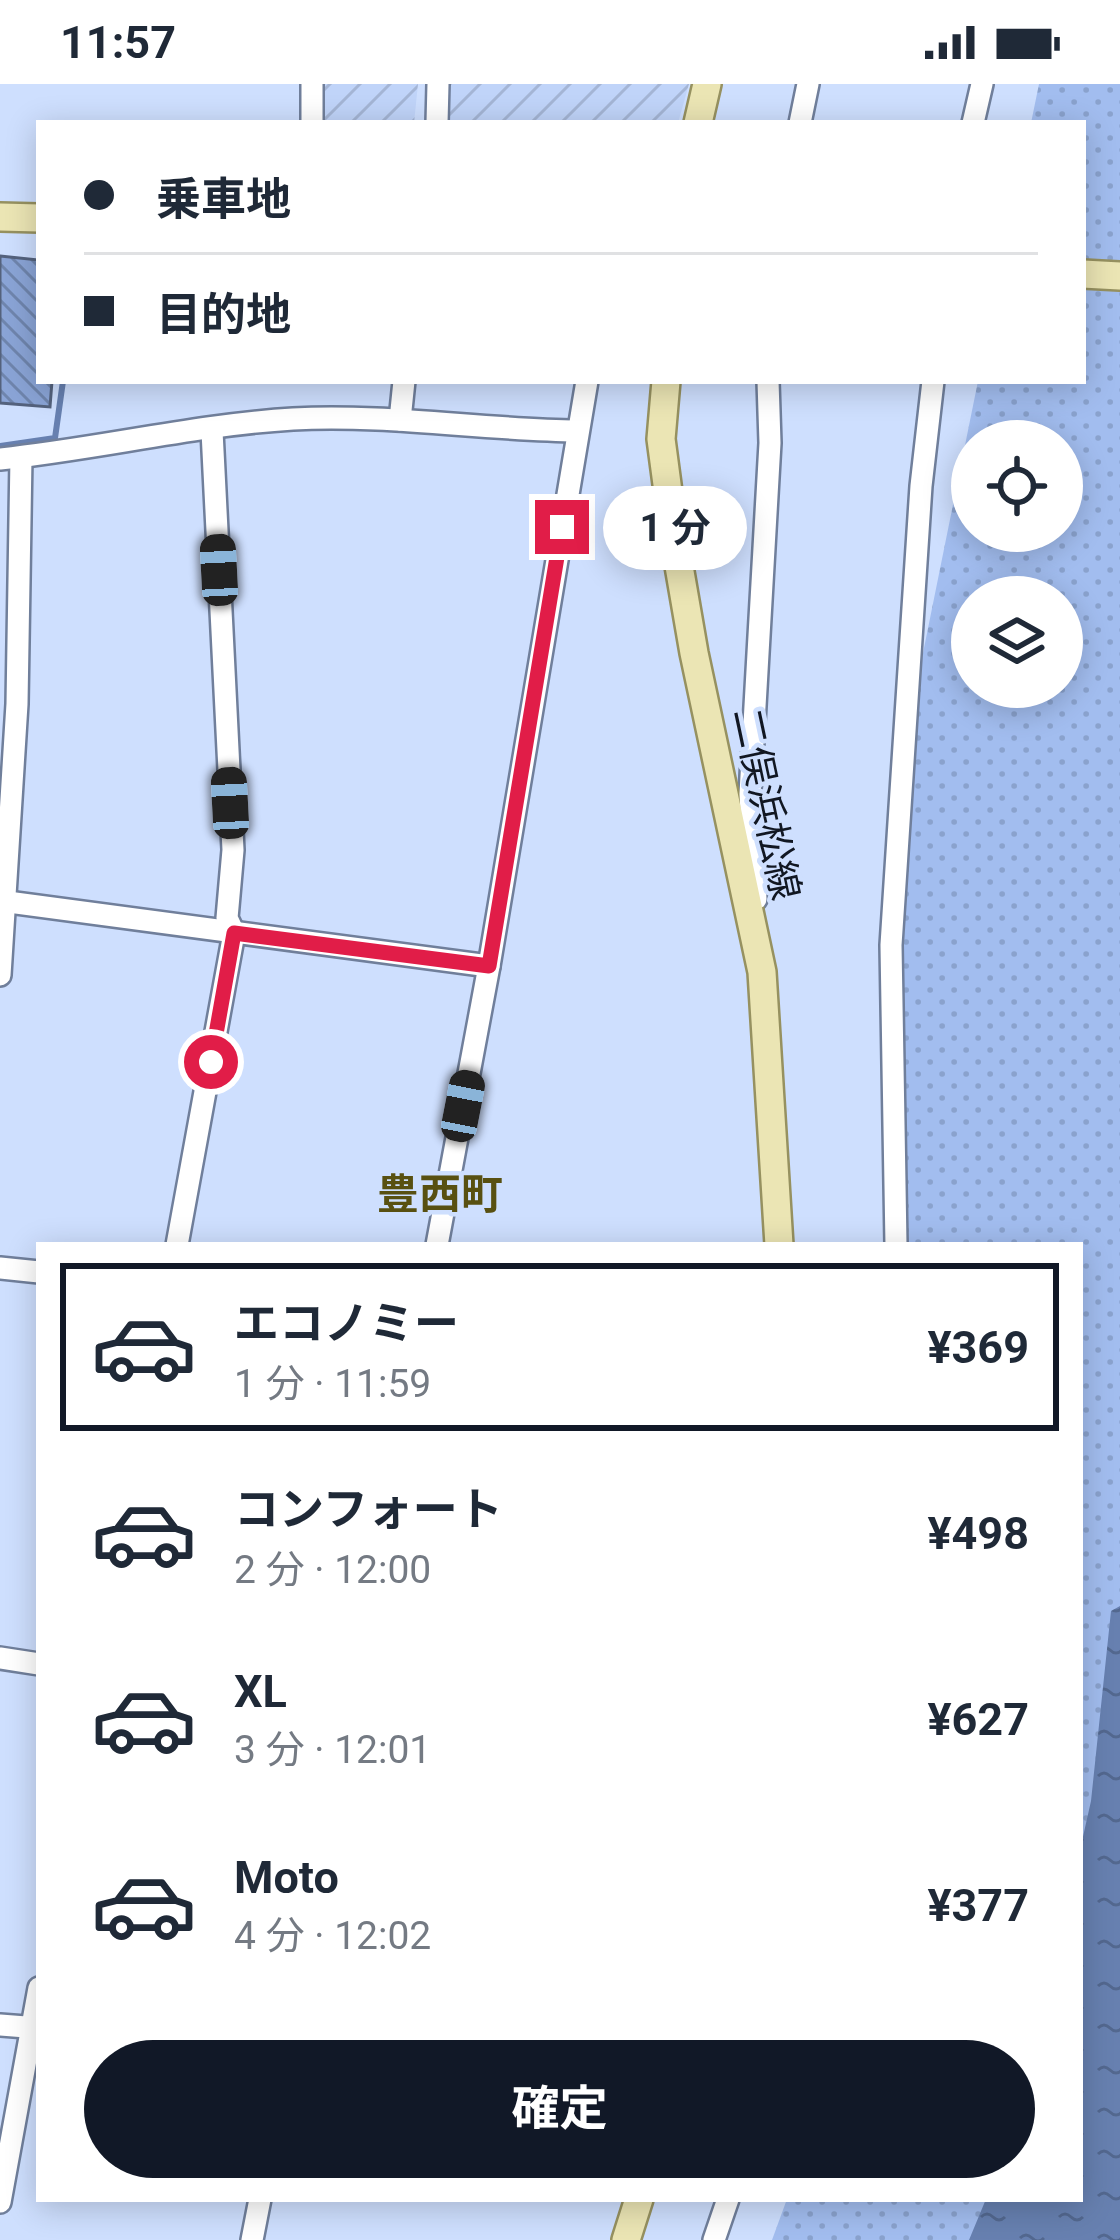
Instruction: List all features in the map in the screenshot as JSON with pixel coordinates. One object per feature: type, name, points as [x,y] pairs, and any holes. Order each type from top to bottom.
[{"type":"main road","points":[[699,120],[706,84]]},
{"type":"main road","points":[[0,217],[36,218]]},
{"type":"main road","points":[[1086,274],[1120,276]]},
{"type":"main road","name":"二俣浜松線","points":[[666,384],[661,439],[674,537],[762,972],[779,1242]]},
{"type":"main road","points":[[626,2240],[637,2202]]},
{"type":"street","points":[[312,84],[312,120]]},
{"type":"street","points":[[436,120],[438,84]]},
{"type":"street","points":[[801,120],[808,84]]},
{"type":"street","points":[[974,120],[982,84]]},
{"type":"street","points":[[400,420],[404,384]]},
{"type":"street","points":[[438,1242],[586,384]]},
{"type":"street","points":[[762,972],[750,794],[770,443],[768,384]]},
{"type":"street","points":[[896,1242],[891,945],[921,486],[933,384]]},
{"type":"street","points":[[0,975],[17,704],[10,458],[291,419],[578,431]]},
{"type":"street","points":[[178,1242],[234,933],[227,919],[232,850],[212,430]]},
{"type":"street","points":[[2,901],[489,966]]},
{"type":"street","points":[[0,1268],[36,1272]]},
{"type":"street","points":[[0,1658],[36,1664]]},
{"type":"street","points":[[0,2025],[35,2027],[0,2202]]},
{"type":"street","points":[[252,2240],[259,2202]]},
{"type":"street","points":[[714,2240],[727,2202]]},
{"type":"shaded area","points":[[322,84],[418,84],[414,120],[321,120]]},
{"type":"shaded area","points":[[446,84],[689,84],[679,120],[448,120],[444,112]]},
{"type":"shaded area","points":[[1039,84],[1120,84],[1120,2240],[772,2240],[786,2202],[1083,2202],[1083,1242],[886,1242],[906,737],[951,515],[951,552],[1083,552],[1083,420],[970,420],[977,384],[1086,384],[1086,120],[1032,120]]},
{"type":"water","points":[[1120,1606],[1120,2240],[969,2240],[985,2202],[1083,2202],[1083,1837],[1111,1611]]},
{"type":"building","points":[[0,256],[36,260],[36,384],[52,384],[50,407],[0,403]]},
{"type":"waterway","points":[[0,446],[55,438],[63,384]]},
{"type":"district","name":"豊西町","points":[[440,1194]]},
{"type":"route","points":[[211,1062],[234,933],[489,966],[562,527]]}]
